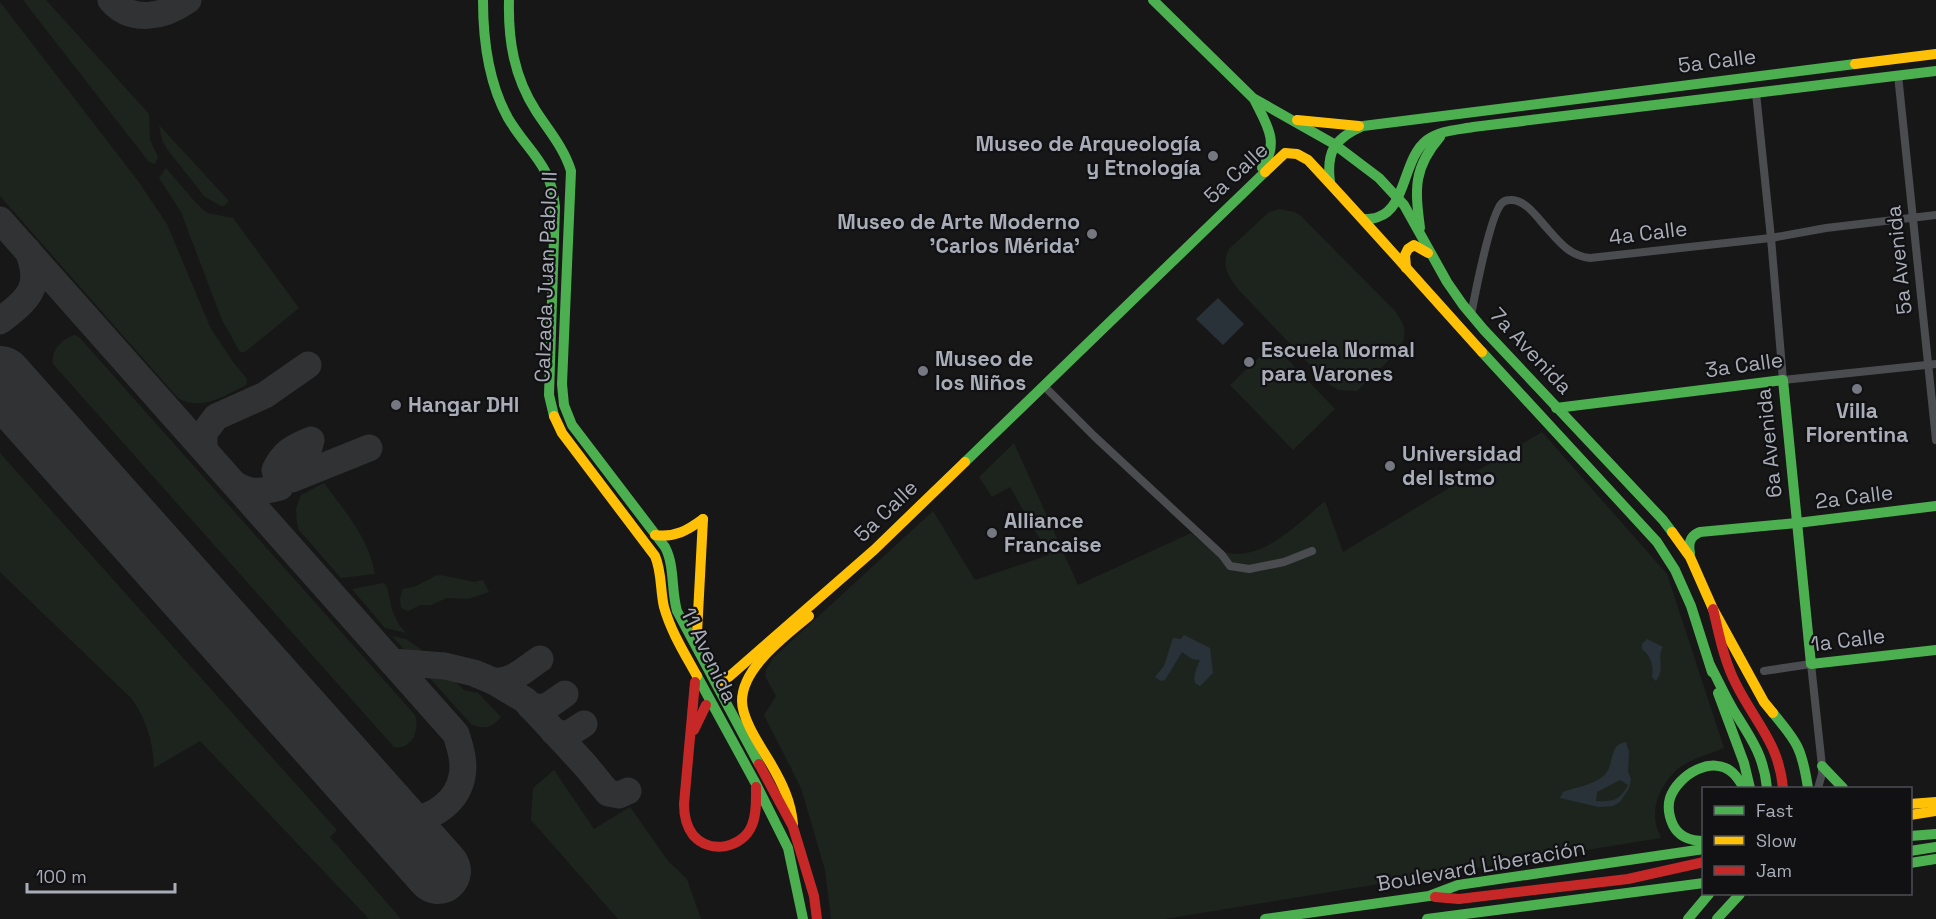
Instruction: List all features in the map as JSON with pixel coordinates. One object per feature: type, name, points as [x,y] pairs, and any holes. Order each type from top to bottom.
[{"type":"main road","name":"Calzada Juan Pablo II","points":[[483,0],[483,32],[492,80],[510,119],[549,176],[554,197],[549,394],[556,423]]},
{"type":"main road","name":"Calzada Juan Pablo II","points":[[509,0],[510,45],[522,83],[531,103],[563,150],[571,171],[562,399],[572,424]]},
{"type":"main road","name":"7a Avenida","points":[[1153,0],[1253,98],[1334,144],[1379,178],[1398,197],[1453,290],[1471,315],[1663,520],[1690,557],[1713,609],[1764,702],[1796,741],[1804,760],[1808,787]]},
{"type":"main road","name":"5a Calle","points":[[1334,144],[1347,132],[1363,126],[1936,54]]},
{"type":"main road","name":"5a Calle","points":[[1364,219],[1385,216],[1393,209],[1408,165],[1416,150],[1429,138],[1445,133],[1473,127],[1936,71]]},
{"type":"main road","points":[[1234,200],[1266,164],[1272,151],[1273,144],[1267,126],[1253,98]]},
{"type":"main road","points":[[1287,118],[1363,126]]},
{"type":"main road","points":[[1421,236],[1417,203],[1417,174],[1422,159],[1445,133]]},
{"type":"main road","points":[[1330,182],[1327,170],[1334,144]]},
{"type":"main road","name":"5a Calle","points":[[723,682],[874,550],[1285,153],[1299,153],[1330,182]]},
{"type":"main road","name":"7a Avenida","points":[[1330,182],[1406,269],[1657,542],[1675,570],[1691,606],[1718,696],[1741,751],[1750,787]]},
{"type":"main road","points":[[1406,269],[1405,252],[1414,245],[1433,257]]},
{"type":"main road","name":"3a Calle","points":[[1556,408],[1782,380]]},
{"type":"main road","name":"6a Avenida","points":[[1782,380],[1811,664]]},
{"type":"main road","name":"11 Avenida","points":[[556,423],[655,556],[659,565],[664,606],[673,632],[756,784],[788,848],[803,919]]},
{"type":"main road","name":"11 Avenida","points":[[572,424],[670,556],[673,596],[677,611],[793,827],[814,896],[817,919]]},
{"type":"main road","name":"2a Calle","points":[[1690,557],[1688,544],[1690,538],[1700,532],[1797,524],[1936,507]]},
{"type":"main road","points":[[655,535],[668,537],[679,535],[704,519],[697,633]]},
{"type":"main road","points":[[793,827],[792,808],[788,794],[745,712],[742,701],[745,688],[759,663],[854,576],[874,550]]},
{"type":"main road","points":[[1713,609],[1728,667],[1750,711],[1772,741],[1782,770],[1783,787]]},
{"type":"main road","name":"1a Calle","points":[[1811,664],[1936,650]]},
{"type":"main road","points":[[1710,665],[1762,757],[1767,773],[1767,787]]},
{"type":"main road","points":[[694,682],[685,815],[692,834],[701,842],[721,848],[733,846],[743,839],[751,828],[754,816],[756,784]]},
{"type":"main road","points":[[690,738],[706,705]]},
{"type":"main road","points":[[1702,841],[1689,840],[1680,834],[1670,821],[1669,800],[1680,781],[1696,769],[1713,765],[1730,770],[1743,787]]},
{"type":"main road","points":[[1822,766],[1841,787]]},
{"type":"main road","points":[[1912,804],[1936,802]]},
{"type":"main road","points":[[1912,815],[1936,811]]},
{"type":"main road","points":[[1912,836],[1936,834]]},
{"type":"main road","points":[[1912,851],[1936,847]]},
{"type":"main road","name":"Boulevard Liberación","points":[[1265,919],[1429,896],[1458,885],[1702,849]]},
{"type":"main road","points":[[1912,863],[1936,859]]},
{"type":"main road","points":[[1429,896],[1459,899],[1575,886],[1628,879],[1702,862]]},
{"type":"main road","name":"Boulevard Liberación","points":[[1428,919],[1702,883]]},
{"type":"main road","points":[[1688,919],[1707,895]]},
{"type":"main road","points":[[1717,919],[1739,895]]},
{"type":"street","name":"5a Avenida","points":[[1898,75],[1913,218],[1932,364],[1936,440]]},
{"type":"street","name":"6a Avenida","points":[[1756,93],[1771,238],[1782,380]]},
{"type":"street","name":"4a Calle","points":[[1471,315],[1495,214],[1502,203],[1508,199],[1519,201],[1531,210],[1565,248],[1579,257],[1590,258],[1771,238],[1826,228],[1936,215]]},
{"type":"street","name":"3a Calle","points":[[1782,380],[1932,364]]},
{"type":"street","points":[[1044,386],[1222,555],[1230,566],[1249,569],[1284,562],[1312,551]]},
{"type":"street","name":"6a Avenida","points":[[1811,664],[1822,766],[1819,787]]},
{"type":"street","name":"1a Calle","points":[[1764,671],[1811,664]]},
{"type":"shaded area","points":[[23,0],[46,0],[149,114],[150,140],[158,157],[155,164],[149,162]]},
{"type":"shaded area","points":[[0,2],[138,181],[167,224],[210,327],[247,379],[246,385],[204,403],[187,402],[178,398],[0,196]]},
{"type":"shaded area","points":[[159,125],[229,201],[224,206],[205,197],[167,149],[162,140]]},
{"type":"shaded area","points":[[166,168],[207,213],[233,218],[299,308],[245,352],[240,352],[222,320],[181,212],[159,178]]},
{"type":"shaded area","points":[[1279,209],[1295,212],[1301,216],[1400,318],[1405,332],[1401,345],[1357,391],[1338,390],[1327,383],[1238,289],[1229,275],[1226,260],[1229,249],[1268,213]]},
{"type":"shaded area","points":[[1218,298],[1244,324],[1223,345],[1196,319]]},
{"type":"shaded area","points":[[75,335],[415,715],[415,733],[410,742],[394,747],[53,364],[53,354],[58,346]]},
{"type":"shaded area","points":[[1273,344],[1335,409],[1293,450],[1230,385]]},
{"type":"shaded area","points":[[1542,432],[1667,574],[1724,748],[1685,764],[1671,775],[1661,790],[1656,807],[1656,825],[1661,838],[1165,919],[831,919],[825,870],[801,788],[764,715],[776,696],[765,676],[766,670],[773,658],[933,511],[975,580],[1049,555],[1010,487],[992,497],[979,477],[1014,443],[1078,585],[1191,533],[1210,547],[1228,553],[1245,553],[1262,548],[1294,528],[1325,501],[1343,552]]},
{"type":"shaded area","points":[[0,453],[337,830],[330,837],[401,919],[369,919],[200,741],[154,768],[148,732],[132,699],[0,572]]},
{"type":"shaded area","points":[[324,483],[362,537],[375,574],[341,578],[299,530],[296,509],[301,495]]},
{"type":"shaded area","points":[[440,575],[475,582],[483,580],[489,592],[468,599],[447,598],[431,605],[420,605],[408,611],[401,608],[400,598],[403,589],[414,587]]},
{"type":"shaded area","points":[[384,583],[392,610],[399,625],[406,633],[385,628],[352,589]]},
{"type":"shaded area","points":[[1184,635],[1210,648],[1213,673],[1200,686],[1195,683],[1195,677],[1200,660],[1192,659],[1182,652],[1165,680],[1161,681],[1155,677],[1164,666],[1173,638],[1181,639]]},
{"type":"shaded area","points":[[392,636],[406,639],[419,648],[464,690],[478,693],[501,717],[488,727],[471,724]]},
{"type":"shaded area","points":[[1647,639],[1663,647],[1660,655],[1660,672],[1656,681],[1652,677],[1653,669],[1650,658],[1642,649],[1642,644]]},
{"type":"shaded area","points":[[1626,742],[1629,752],[1628,772],[1631,779],[1629,788],[1620,802],[1613,806],[1599,807],[1560,798],[1563,792],[1593,782],[1603,776],[1609,768],[1615,749],[1621,743]],"holes":[[[1620,780],[1628,785],[1619,797],[1607,801],[1596,801],[1597,792]]]},
{"type":"shaded area","points":[[554,770],[594,829],[630,807],[668,861],[687,879],[701,919],[618,919],[531,820],[533,788]]},
{"type":"taxiway","points":[[111,0],[119,8],[138,15],[159,14],[188,0]]},
{"type":"taxiway","points":[[0,220],[456,734],[463,765],[460,785],[456,793],[437,811],[420,818],[405,819],[388,815]]},
{"type":"taxiway","points":[[0,321],[30,292],[34,274],[28,251]]},
{"type":"taxiway","points":[[204,449],[204,433],[216,417],[265,395],[308,365]]},
{"type":"taxiway","points":[[236,485],[252,491],[280,487],[275,470],[278,464],[290,451],[311,440],[304,465],[296,476]]},
{"type":"taxiway","points":[[292,479],[369,448]]},
{"type":"taxiway","points":[[493,681],[512,678],[540,659]]},
{"type":"taxiway","points":[[392,662],[445,666],[474,673],[493,681],[525,700],[608,793],[619,795],[628,791]]},
{"type":"taxiway","points":[[530,706],[545,708],[565,694]]},
{"type":"taxiway","points":[[554,732],[567,735],[584,724]]},
{"type":"runway","points":[[0,379],[438,871]]},
{"type":"traffic: fast","points":[[483,0],[488,60],[501,104],[516,130],[544,168],[553,192],[555,207],[549,395],[554,416]]},
{"type":"traffic: fast","points":[[509,0],[511,44],[522,85],[560,147],[571,171],[562,384],[564,405],[572,425],[665,547],[670,562],[677,611],[759,764]]},
{"type":"traffic: fast","points":[[1153,0],[1253,98],[1334,144],[1379,178],[1404,205],[1447,282],[1463,305],[1672,532]]},
{"type":"traffic: fast","points":[[1330,182],[1330,162],[1334,147],[1345,135],[1363,126],[1855,64]]},
{"type":"traffic: fast","points":[[1364,219],[1376,218],[1387,212],[1394,204],[1419,148],[1427,140],[1443,132],[1936,71]]},
{"type":"traffic: fast","points":[[1255,101],[1267,126],[1271,142],[1262,168]]},
{"type":"traffic: fast","points":[[1420,228],[1417,202],[1420,169],[1431,148],[1440,137]]},
{"type":"traffic: fast","points":[[965,462],[1265,172]]},
{"type":"traffic: fast","points":[[1482,352],[1657,542],[1675,570],[1691,606],[1712,672]]},
{"type":"traffic: fast","points":[[1556,408],[1783,380],[1811,664],[1936,650]]},
{"type":"traffic: fast","points":[[1690,553],[1690,540],[1700,532],[1936,506]]},
{"type":"traffic: fast","points":[[1710,665],[1756,748],[1763,766],[1767,787]]},
{"type":"traffic: fast","points":[[697,676],[788,848],[803,919]]},
{"type":"traffic: fast","points":[[1718,693],[1744,763],[1750,787]]},
{"type":"traffic: fast","points":[[1773,713],[1798,747],[1808,787]]},
{"type":"traffic: fast","points":[[1702,841],[1686,837],[1679,833],[1673,825],[1670,815],[1670,798],[1680,782],[1697,770],[1706,766],[1715,766],[1733,773],[1743,787]]},
{"type":"traffic: fast","points":[[1822,766],[1842,787]]},
{"type":"traffic: fast","points":[[1912,836],[1936,834]]},
{"type":"traffic: fast","points":[[1912,851],[1936,847]]},
{"type":"traffic: fast","points":[[1265,919],[1429,896],[1458,885],[1702,849]]},
{"type":"traffic: fast","points":[[1912,863],[1936,859]]},
{"type":"traffic: fast","points":[[1427,919],[1702,883]]},
{"type":"traffic: fast","points":[[1688,919],[1708,895]]},
{"type":"traffic: fast","points":[[1717,919],[1739,895]]},
{"type":"traffic: slow","points":[[1855,64],[1936,54]]},
{"type":"traffic: slow","points":[[1297,120],[1359,126]]},
{"type":"traffic: slow","points":[[1265,172],[1285,153],[1297,154],[1308,160],[1482,352]]},
{"type":"traffic: slow","points":[[1406,268],[1405,255],[1408,249],[1414,245],[1428,253]]},
{"type":"traffic: slow","points":[[554,416],[562,433],[655,556],[659,568],[664,607],[670,625],[697,676]]},
{"type":"traffic: slow","points":[[723,682],[874,550],[965,462]]},
{"type":"traffic: slow","points":[[655,535],[681,532],[703,519]]},
{"type":"traffic: slow","points":[[697,633],[703,519]]},
{"type":"traffic: slow","points":[[1672,532],[1690,557],[1713,609],[1764,702],[1773,713]]},
{"type":"traffic: slow","points":[[793,824],[785,792],[757,742],[745,716],[742,701],[744,688],[757,664],[809,616]]},
{"type":"traffic: slow","points":[[1912,804],[1936,802]]},
{"type":"traffic: slow","points":[[1912,815],[1936,811]]},
{"type":"traffic: jam","points":[[1713,609],[1728,666],[1743,698],[1765,733],[1777,758],[1783,787]]},
{"type":"traffic: jam","points":[[695,682],[684,804],[686,820],[693,835],[700,841],[717,847],[734,844],[741,839],[748,833],[754,820],[756,787]]},
{"type":"traffic: jam","points":[[694,730],[706,705]]},
{"type":"traffic: jam","points":[[759,764],[793,827],[814,896],[817,919]]},
{"type":"traffic: jam","points":[[1435,897],[1459,899],[1628,879],[1702,862]]},
{"type":"place","name":"Museo de Arqueología y Etnología","points":[[1213,156]]},
{"type":"place","name":"Museo de Arte Moderno 'Carlos Mérida'","points":[[1092,234]]},
{"type":"place","name":"Escuela Normal para Varones","points":[[1249,362]]},
{"type":"place","name":"Museo de los Niños","points":[[923,371]]},
{"type":"place","name":"Villa Florentina","points":[[1857,389]]},
{"type":"place","name":"Hangar DHl","points":[[396,405]]},
{"type":"place","name":"Universidad del Istmo","points":[[1390,466]]},
{"type":"place","name":"Alliance Francaise","points":[[992,533]]}]
